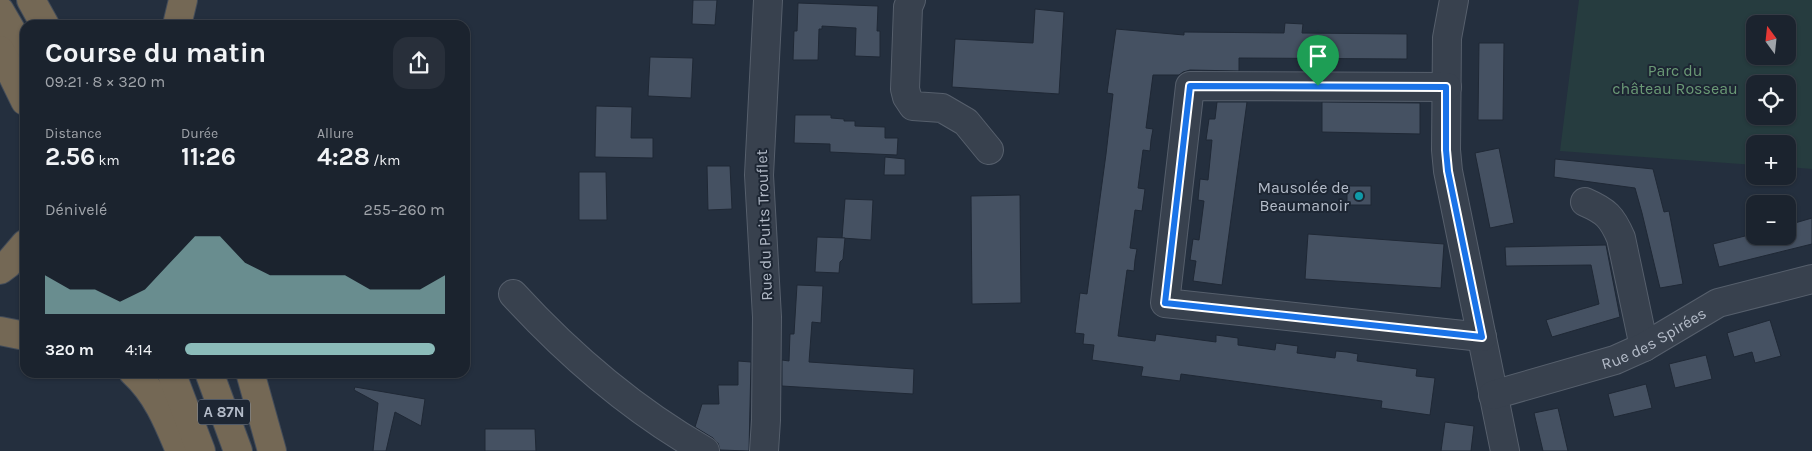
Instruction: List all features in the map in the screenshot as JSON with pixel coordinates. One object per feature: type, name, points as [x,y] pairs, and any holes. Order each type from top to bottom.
[{"type":"highway","points":[[0,3],[5,0]]},
{"type":"highway","points":[[31,0],[42,20]]},
{"type":"highway","points":[[178,20],[183,0]]},
{"type":"highway","points":[[0,11],[20,45]]},
{"type":"highway","points":[[0,50],[20,91]]},
{"type":"highway","points":[[0,270],[20,250]]},
{"type":"highway","points":[[0,331],[20,335]]},
{"type":"highway","points":[[139,378],[156,398],[180,451]]},
{"type":"highway","name":"A 87N","points":[[174,378],[202,451]]},
{"type":"highway","name":"A 87N","points":[[211,378],[238,451]]},
{"type":"highway","points":[[252,378],[272,451]]},
{"type":"street","name":"Rue du Puits Trouflet","points":[[764,451],[767,316],[759,175],[768,0]]},
{"type":"street","points":[[911,0],[908,7],[905,90],[907,97],[913,106],[942,108],[966,122],[989,150]]},
{"type":"street","points":[[1454,0],[1446,38],[1446,150],[1448,171],[1505,451]]},
{"type":"street","points":[[1446,87],[1190,86],[1165,303],[1482,337]]},
{"type":"street","points":[[1585,202],[1609,215],[1618,231],[1644,347]]},
{"type":"street","name":"Rue des Spirées","points":[[1494,395],[1614,360],[1644,347],[1718,303],[1812,279]]},
{"type":"street","points":[[513,294],[606,383],[674,434],[705,451]]},
{"type":"green space","name":"Parc du château Rosseau","points":[[1579,0],[1812,0],[1812,169],[1796,168],[1796,135],[1746,135],[1746,164],[1560,151]]},
{"type":"building","points":[[693,0],[717,0],[715,25],[692,24]]},
{"type":"building","points":[[798,3],[878,6],[877,31],[880,31],[880,57],[855,56],[856,28],[822,26],[822,29],[819,29],[818,60],[793,60],[794,31],[797,31]]},
{"type":"building","points":[[1035,9],[1064,12],[1059,94],[952,87],[955,39],[1033,43]]},
{"type":"building","points":[[1285,23],[1303,24],[1302,33],[1407,34],[1407,59],[1239,58],[1239,71],[1190,70],[1179,75],[1153,75],[1146,128],[1153,129],[1150,151],[1143,150],[1138,188],[1145,189],[1142,211],[1135,210],[1130,248],[1137,249],[1134,271],[1127,270],[1118,336],[1155,341],[1156,334],[1216,342],[1216,335],[1238,338],[1238,345],[1275,350],[1276,343],[1298,346],[1297,353],[1335,358],[1336,351],[1358,354],[1357,361],[1417,369],[1416,376],[1435,378],[1430,415],[1381,408],[1382,401],[1181,374],[1180,381],[1141,376],[1143,367],[1092,360],[1094,345],[1083,344],[1084,334],[1075,333],[1080,293],[1087,294],[1106,154],[1113,94],[1107,93],[1116,29],[1184,35],[1184,32],[1284,33]]},
{"type":"building","points":[[1479,43],[1504,43],[1503,120],[1478,120]]},
{"type":"building","points":[[650,57],[693,58],[691,98],[648,96]]},
{"type":"building","points":[[1217,102],[1247,102],[1222,285],[1193,281],[1196,261],[1190,260],[1193,239],[1199,240],[1204,201],[1198,200],[1200,179],[1208,180],[1212,140],[1206,140],[1209,119],[1215,119]]},
{"type":"building","points":[[1322,102],[1420,103],[1420,134],[1322,132]]},
{"type":"building","points":[[596,106],[632,107],[631,138],[653,138],[653,158],[595,157]]},
{"type":"building","points":[[795,115],[831,115],[831,118],[855,121],[855,126],[885,127],[885,138],[898,138],[897,155],[830,152],[830,144],[794,143]]},
{"type":"building","points":[[1499,148],[1514,223],[1490,228],[1475,153]]},
{"type":"building","points":[[885,157],[905,159],[905,175],[884,175]]},
{"type":"building","points":[[1555,159],[1653,169],[1664,212],[1669,211],[1683,284],[1660,288],[1635,188],[1554,177]]},
{"type":"building","points":[[707,166],[730,166],[732,209],[708,210]]},
{"type":"building","points":[[579,172],[606,172],[607,220],[579,220]]},
{"type":"building","name":"Mausolée de Beaumanoir","points":[[1347,186],[1371,186],[1371,205],[1347,205]]},
{"type":"building","points":[[1020,195],[1021,303],[972,304],[971,196]]},
{"type":"building","points":[[845,199],[873,200],[871,240],[842,238]]},
{"type":"building","points":[[1812,218],[1812,244],[1719,267],[1713,244],[1746,236],[1746,245],[1796,245],[1796,223]]},
{"type":"building","points":[[1308,234],[1444,244],[1441,288],[1305,279]]},
{"type":"building","points":[[817,237],[845,238],[843,259],[840,262],[839,273],[815,272]]},
{"type":"building","points":[[1606,245],[1620,317],[1552,337],[1546,320],[1599,304],[1591,265],[1506,266],[1505,247]]},
{"type":"building","points":[[797,285],[823,286],[821,323],[812,322],[809,362],[914,369],[913,394],[782,386],[782,360],[789,361],[790,334],[794,334]]},
{"type":"building","points":[[1770,320],[1781,356],[1755,363],[1752,352],[1734,357],[1727,333]]},
{"type":"building","points":[[1706,355],[1712,379],[1675,388],[1669,364]]},
{"type":"building","points":[[738,361],[751,362],[749,451],[720,450],[718,443],[713,438],[695,427],[702,404],[719,404],[718,385],[738,385]]},
{"type":"building","points":[[1646,384],[1652,408],[1614,417],[1608,394]]},
{"type":"building","points":[[355,387],[425,399],[421,426],[395,412],[386,451],[373,451],[378,403],[354,390]]},
{"type":"building","points":[[1558,408],[1568,451],[1543,451],[1534,413]]},
{"type":"building","points":[[1445,422],[1474,426],[1471,451],[1441,451]]},
{"type":"building","points":[[485,429],[535,429],[536,451],[485,451]]},
{"type":"place","name":"Mausolée de Beaumanoir","points":[[1359,196]]},
{"type":"route","points":[[1190,86],[1318,86],[1446,87],[1448,171],[1482,337],[1165,303],[1190,86]]}]
